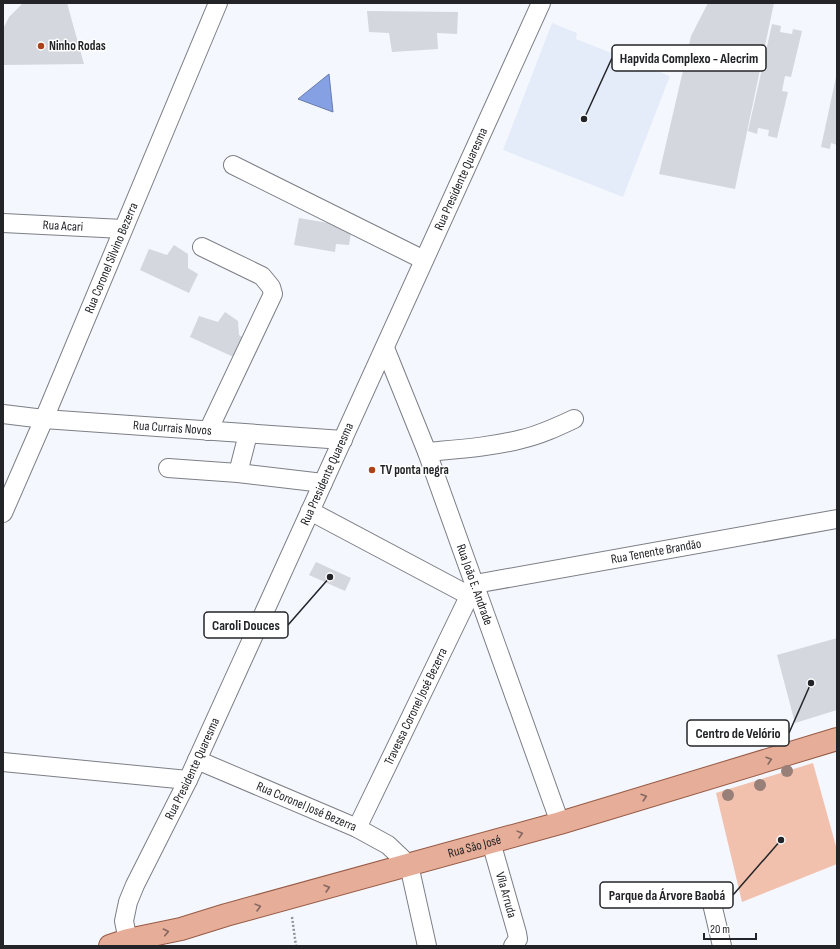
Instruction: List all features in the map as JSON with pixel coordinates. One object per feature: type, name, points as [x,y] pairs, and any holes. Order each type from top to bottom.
[{"type":"main road","name":"Rua São José","points":[[122,944],[181,929],[560,823],[837,739]]},
{"type":"street","name":"Rua Coronel Silvino Bezerra","points":[[3,513],[44,419],[218,3]]},
{"type":"street","name":"Rua Presidente Quaresma","points":[[122,944],[124,921],[128,902],[135,885],[188,780],[541,3]]},
{"type":"street","points":[[233,165],[424,260]]},
{"type":"street","name":"Rua Acari","points":[[3,223],[123,229]]},
{"type":"street","points":[[202,247],[262,276],[271,287],[273,294],[208,431]]},
{"type":"street","name":"Rua João E. Andrade","points":[[385,348],[434,451],[472,590],[560,823]]},
{"type":"street","name":"Rua Currais Novos","points":[[3,414],[44,419],[343,440]]},
{"type":"street","points":[[434,451],[499,444],[523,439],[548,431],[574,419]]},
{"type":"street","points":[[238,473],[248,434]]},
{"type":"street","points":[[168,468],[238,473],[323,484]]},
{"type":"street","points":[[310,512],[472,590]]},
{"type":"street","name":"Rua Tenente Brandão","points":[[472,590],[837,519]]},
{"type":"street","name":"Travessa Coronel José Bezerra","points":[[357,828],[472,590]]},
{"type":"street","name":"Rua Coronel José Bezerra","points":[[197,760],[357,828],[388,845],[409,865]]},
{"type":"street","points":[[3,762],[188,780]]},
{"type":"street","name":"Vila Arruda","points":[[491,842],[517,933],[518,940],[512,946]]},
{"type":"street","points":[[409,865],[427,946]]},
{"type":"street","points":[[713,908],[722,946]]},
{"type":"path","points":[[289,898],[296,946]]},
{"type":"shaded area","points":[[552,23],[577,33],[576,39],[670,76],[623,197],[503,150]]},
{"type":"shaded area","points":[[813,763],[837,850],[837,864],[742,902],[716,793]]},
{"type":"water","points":[[329,74],[333,112],[298,99]]},
{"type":"building","name":"Ninho Rodas","points":[[23,3],[67,3],[84,64],[3,65],[3,29],[9,17]]},
{"type":"building","points":[[708,3],[774,3],[735,189],[659,174],[691,36]]},
{"type":"building","points":[[367,11],[458,12],[457,34],[437,33],[438,49],[392,52],[389,33],[369,32]]},
{"type":"building","points":[[772,24],[781,26],[780,32],[792,34],[793,29],[802,31],[791,77],[785,76],[782,91],[788,92],[777,138],[768,136],[769,130],[758,128],[757,134],[748,131]]},
{"type":"building","points":[[836,77],[837,145],[831,143],[830,149],[821,147]]},
{"type":"building","points":[[299,218],[352,227],[349,245],[336,244],[335,252],[294,245]]},
{"type":"building","points":[[174,245],[188,254],[188,268],[198,274],[189,293],[140,270],[149,249],[167,255]]},
{"type":"building","points":[[225,312],[238,321],[239,335],[249,341],[240,360],[190,337],[199,316],[218,322]]},
{"type":"building","points":[[316,562],[351,578],[345,591],[309,575]]},
{"type":"building","points":[[837,638],[837,710],[795,723],[777,655]]},
{"type":"place","name":"Ninho Rodas","points":[[41,46]]},
{"type":"place","name":"Hapvida Complexo - Alecrim","points":[[584,119]]},
{"type":"place","name":"TV ponta negra","points":[[372,470]]},
{"type":"place","name":"Caroli Douces","points":[[330,577]]},
{"type":"place","name":"Centro de Velório","points":[[811,683]]},
{"type":"place","name":"Parque da Árvore Baobá","points":[[781,840]]}]
